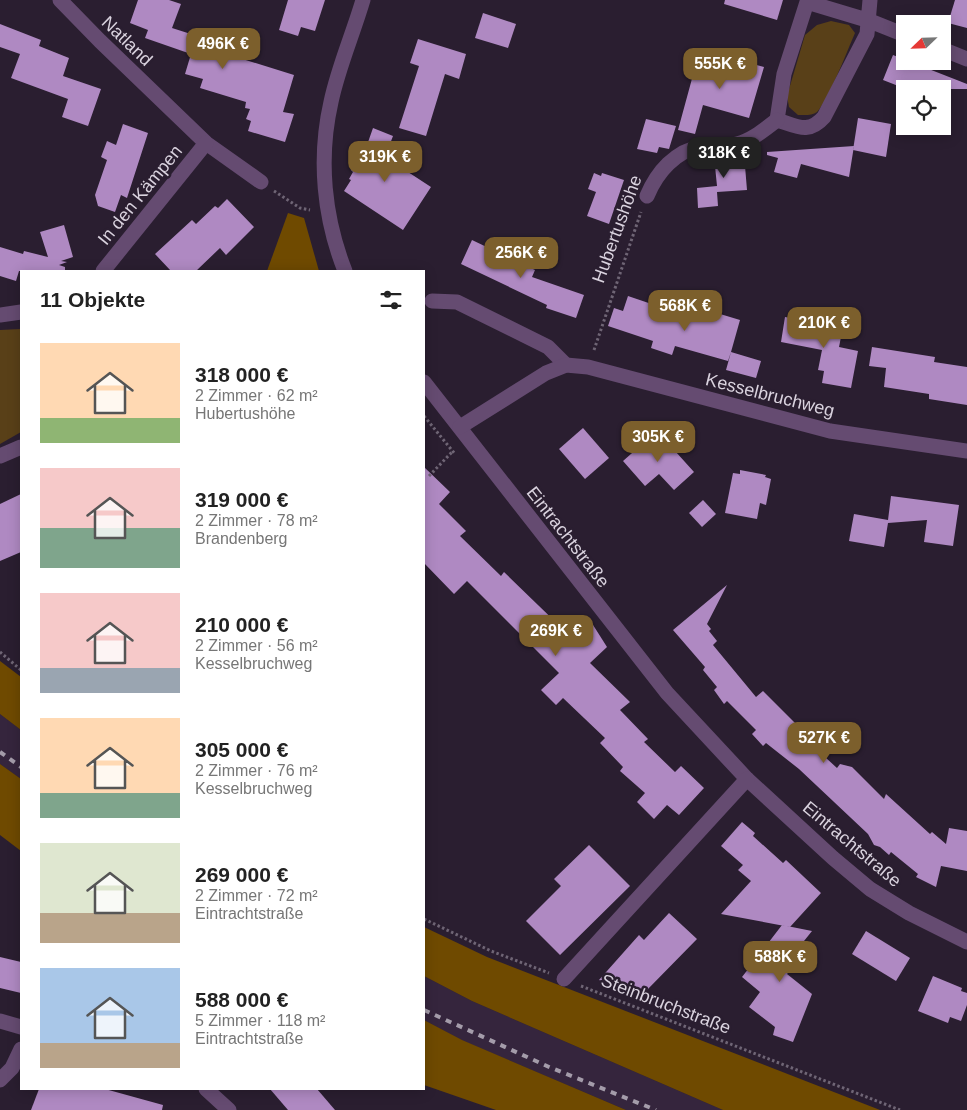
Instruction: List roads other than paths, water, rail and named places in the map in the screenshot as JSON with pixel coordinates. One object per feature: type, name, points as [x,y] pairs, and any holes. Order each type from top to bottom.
[{"type":"street","name":"Natland","points":[[60,0],[206,143],[261,182]]},
{"type":"street","points":[[345,270],[334,245],[327,213],[324,175],[326,138],[330,102],[363,0]]},
{"type":"street","points":[[870,0],[870,21],[867,34],[824,117],[815,127],[805,129],[776,120],[784,74],[807,2],[870,21],[896,31]]},
{"type":"street","points":[[951,53],[967,59]]},
{"type":"street","name":"Hubertushöhe","points":[[647,196],[655,177],[681,154],[702,146],[735,144],[747,140],[776,120]]},
{"type":"street","name":"In den Kämpen","points":[[104,270],[206,143]]},
{"type":"street","points":[[432,301],[457,302],[548,347],[566,365]]},
{"type":"street","points":[[0,315],[20,312]]},
{"type":"street","name":"Kesselbruchweg","points":[[460,427],[546,373],[566,365],[588,367],[830,431],[967,451]]},
{"type":"street","name":"Eintrachtstraße","points":[[425,383],[667,693],[747,779],[833,858],[870,889],[909,913],[967,942]]},
{"type":"street","points":[[0,456],[20,447]]},
{"type":"street","points":[[564,979],[747,779]]},
{"type":"street","points":[[0,1022],[20,1026]]},
{"type":"street","points":[[0,1080],[12,1068],[20,1051]]},
{"type":"street","points":[[207,1090],[229,1110]]},
{"type":"railway","points":[[0,752],[20,766]]},
{"type":"railway","points":[[425,1010],[549,1067],[656,1110]]}]
